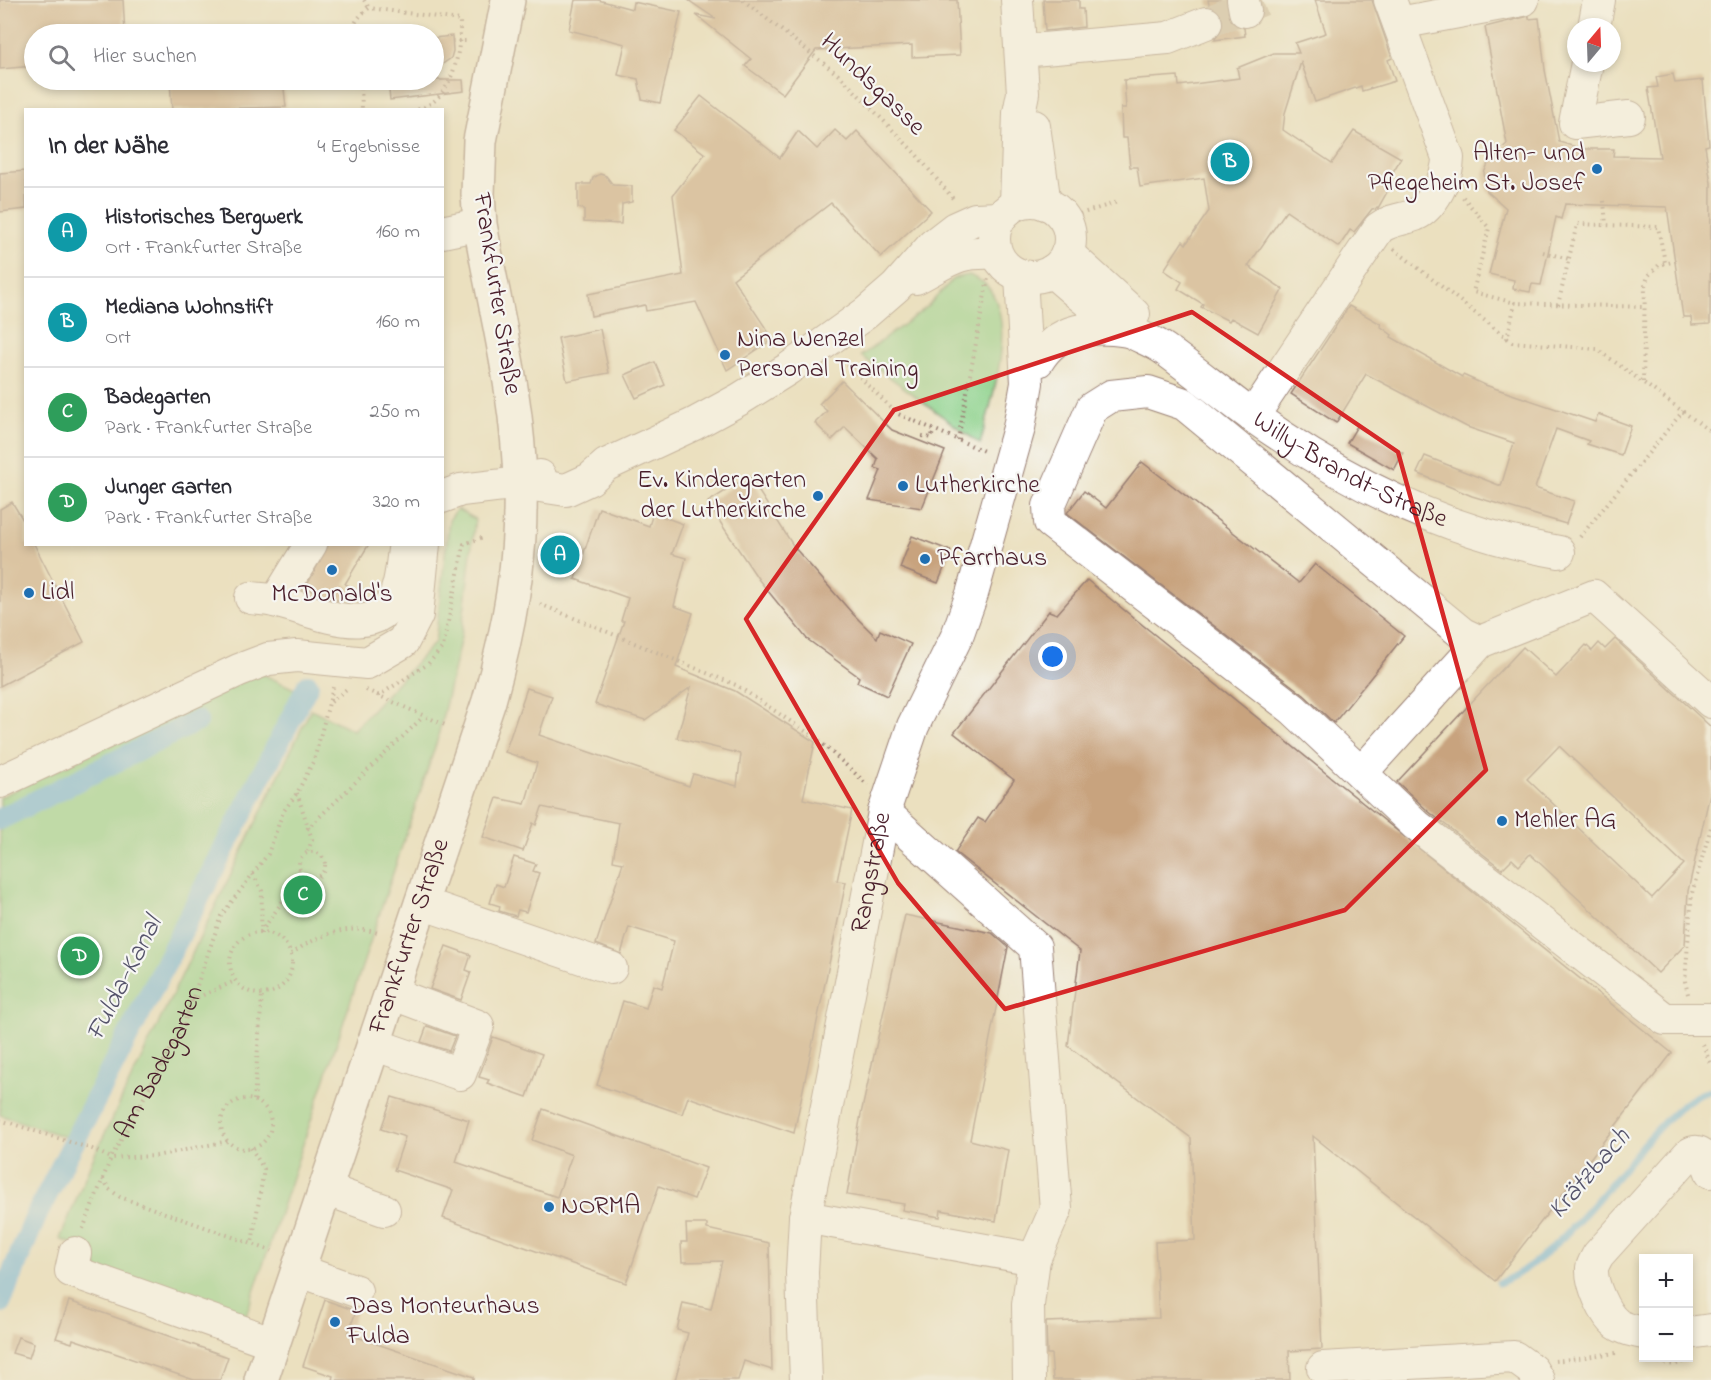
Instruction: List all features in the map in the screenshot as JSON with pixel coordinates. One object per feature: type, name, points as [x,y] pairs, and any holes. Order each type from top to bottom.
[{"type":"main road","name":"Frankfurter Straße","points":[[261,1380],[489,701],[514,595],[520,540],[520,483],[513,408],[480,224],[478,194],[480,141],[508,0]]},
{"type":"street","points":[[992,262],[993,236],[1020,209],[1020,113],[1023,93],[1017,0]]},
{"type":"street","points":[[1252,416],[1375,233],[1393,219],[1415,215],[1422,210],[1445,176],[1448,158],[1395,12],[1523,0]]},
{"type":"street","points":[[1596,18],[1599,0]]},
{"type":"street","points":[[1021,51],[1168,38],[1206,23]]},
{"type":"street","points":[[1585,72],[1575,123],[1629,117]]},
{"type":"street","points":[[444,496],[460,490],[520,483],[547,473],[606,465],[694,424],[788,369],[866,313],[896,287],[933,245],[955,228],[975,219],[1020,209],[1062,215],[1067,224],[1070,244],[1045,269],[1006,267],[969,252],[960,254],[896,287]]},
{"type":"street","points":[[444,232],[480,224]]},
{"type":"street","name":"Willy-Brandt-Straße","points":[[1045,269],[1128,331],[1161,347],[1252,416],[1383,495],[1457,527],[1520,546],[1568,548]]},
{"type":"street","name":"Willy-Brandt-Straße","points":[[1045,269],[1145,326],[1161,347]]},
{"type":"street","name":"Rangstraße","points":[[806,1380],[802,1283],[805,1217],[878,801],[957,636],[972,594],[1017,439],[1033,372],[1045,269]]},
{"type":"street","points":[[1033,372],[1046,348],[1065,334],[1098,327],[1128,331]]},
{"type":"street","points":[[1480,642],[1463,634],[1184,404],[1148,392],[1111,396],[1092,408],[1049,506],[1050,522],[1293,709],[1416,825],[1665,1019],[1702,1020]]},
{"type":"street","points":[[309,546],[263,600],[316,615],[354,621],[372,618],[390,606],[397,591],[405,546]]},
{"type":"street","points":[[0,782],[239,670],[268,659],[297,656],[345,673],[367,663],[403,642],[417,615],[424,546]]},
{"type":"street","points":[[1361,773],[1480,642],[1594,596],[1711,702]]},
{"type":"street","points":[[878,801],[1035,947],[1056,1209],[1034,1258],[1028,1305],[1029,1380]]},
{"type":"street","points":[[421,903],[611,968]]},
{"type":"street","points":[[374,1044],[460,1074],[478,1026],[391,993]]},
{"type":"street","points":[[1638,1349],[1629,1330],[1615,1323],[1604,1305],[1595,1285],[1592,1268],[1598,1255],[1688,1155],[1693,1151],[1699,1152],[1704,1156],[1711,1172]]},
{"type":"street","points":[[325,1189],[384,1210]]},
{"type":"street","points":[[805,1217],[1034,1258]]},
{"type":"street","points":[[75,1253],[71,1271],[274,1343]]},
{"type":"street","points":[[298,1270],[356,1291]]},
{"type":"street","points":[[1693,1344],[1711,1330]]},
{"type":"street","points":[[1325,1365],[1514,1357],[1535,1375]]},
{"type":"path","points":[[364,0],[369,8]]},
{"type":"path","name":"Hundsgasse","points":[[743,0],[810,51],[863,97],[962,209]]},
{"type":"path","points":[[355,24],[360,15],[369,8],[460,20],[459,39],[448,85],[437,101],[420,108]]},
{"type":"path","points":[[452,41],[459,39],[468,41]]},
{"type":"path","points":[[361,90],[362,108]]},
{"type":"path","points":[[1445,176],[1489,228],[1473,292],[1515,303],[1644,307]]},
{"type":"path","points":[[1604,201],[1606,225]]},
{"type":"path","points":[[1080,214],[1118,202]]},
{"type":"path","points":[[1558,304],[1577,224],[1658,227],[1665,262]]},
{"type":"path","points":[[1375,233],[1507,339],[1522,345],[1597,349],[1711,432]]},
{"type":"path","points":[[1543,252],[1569,259]]},
{"type":"path","points":[[1643,383],[1644,307],[1648,276],[1665,262],[1680,260]]},
{"type":"path","points":[[958,440],[992,262]]},
{"type":"path","points":[[1507,339],[1515,303]]},
{"type":"path","points":[[841,358],[896,412],[992,455]]},
{"type":"path","points":[[1568,548],[1683,411]]},
{"type":"path","points":[[926,426],[923,435],[931,438],[934,430]]},
{"type":"path","points":[[540,604],[736,685],[817,739],[878,801]]},
{"type":"path","points":[[331,702],[345,673]]},
{"type":"path","name":"Am Badegarten","points":[[75,1253],[111,1158],[183,1026],[221,916],[268,854],[283,812],[297,794],[314,760],[331,702],[345,673]]},
{"type":"path","points":[[361,688],[423,717],[445,724]]},
{"type":"path","points":[[307,829],[423,717]]},
{"type":"path","points":[[261,932],[302,874],[299,861],[308,852],[312,838],[307,829],[297,794]]},
{"type":"path","points":[[1711,827],[1692,893],[1685,981],[1702,1020],[1711,1064]]},
{"type":"path","points":[[302,874],[310,878],[318,877],[325,866],[321,855],[308,852]]},
{"type":"path","points":[[253,874],[262,891],[261,932]]},
{"type":"path","points":[[291,954],[311,940],[338,932],[359,928],[378,933]]},
{"type":"path","points":[[261,932],[277,936],[284,942],[291,954],[292,970],[288,979],[273,993],[262,995],[242,989],[235,981],[231,971],[233,950],[248,935],[261,932]]},
{"type":"path","points":[[192,1000],[235,981]]},
{"type":"path","points":[[254,1100],[262,995]]},
{"type":"path","points":[[238,1100],[254,1100],[267,1110],[271,1125],[265,1140],[251,1148],[243,1149],[228,1141],[221,1126],[225,1110],[238,1100]]},
{"type":"path","points":[[0,1120],[92,1149],[111,1158],[156,1156],[228,1141]]},
{"type":"path","points":[[251,1148],[264,1169],[252,1243]]},
{"type":"path","points":[[103,1178],[110,1189],[120,1197],[272,1251]]},
{"type":"path","points":[[1535,1375],[1550,1362],[1638,1349]]},
{"type":"highlighted area","points":[[1192,312],[1398,452],[1486,770],[1345,910],[1005,1009],[898,883],[746,619],[894,410]]},
{"type":"green space","points":[[969,275],[982,281],[988,287],[997,303],[1001,322],[1002,342],[999,364],[980,444],[861,356],[927,307],[954,278]]},
{"type":"green space","points":[[457,509],[475,519],[461,637],[437,741],[243,1325],[101,1276],[89,1250],[60,1239],[92,1160],[311,709],[353,730],[435,642],[449,520]]},
{"type":"green space","points":[[260,673],[297,690],[65,1137],[0,1115],[0,797]]},
{"type":"building","points":[[0,0],[123,0],[124,24],[24,24],[24,67],[0,69]]},
{"type":"building","points":[[575,0],[598,0],[632,9],[633,2],[681,12],[660,103],[642,99],[638,79],[618,75],[625,44],[569,30]]},
{"type":"building","points":[[688,0],[957,0],[960,55],[912,57],[912,45],[816,50],[783,94],[745,66],[751,59],[696,15],[716,19]]},
{"type":"building","points":[[1043,0],[1079,0],[1079,9],[1083,9],[1084,27],[1045,31]]},
{"type":"building","points":[[1208,0],[1225,0],[1231,22],[1244,28],[1245,36],[1214,40],[1224,26],[1223,17],[1218,9],[1209,5]]},
{"type":"building","points":[[1315,0],[1372,0],[1392,58],[1388,60],[1395,81],[1362,91],[1361,86],[1315,102],[1301,62],[1285,113],[1283,130],[1332,163],[1354,131],[1401,158],[1387,182],[1391,185],[1378,208],[1372,209],[1354,232],[1350,230],[1339,247],[1286,211],[1248,266],[1283,289],[1258,333],[1231,318],[1229,321],[1201,307],[1203,304],[1178,289],[1182,282],[1164,270],[1183,241],[1186,244],[1209,211],[1204,178],[1140,187],[1137,167],[1130,167],[1127,138],[1122,138],[1121,108],[1126,108],[1124,80],[1178,76],[1179,86],[1239,78],[1237,68],[1274,53],[1299,53],[1295,43],[1326,33]]},
{"type":"building","name":"Alten- und Pflegeheim St. Josef","points":[[1529,16],[1529,19],[1539,18],[1545,70],[1559,142],[1582,149],[1614,149],[1613,156],[1660,157],[1648,88],[1658,87],[1656,77],[1673,74],[1675,83],[1703,80],[1709,145],[1705,146],[1711,183],[1710,324],[1692,325],[1691,317],[1683,317],[1667,207],[1565,204],[1561,219],[1556,217],[1541,285],[1532,284],[1530,292],[1513,289],[1514,280],[1489,274],[1506,208],[1487,191],[1484,173],[1491,157],[1507,144],[1485,27]]},
{"type":"building","points":[[452,36],[453,51],[451,58],[444,63],[444,37]]},
{"type":"building","points":[[444,80],[463,80],[464,91],[390,100],[389,90],[444,90]]},
{"type":"building","points":[[171,90],[284,90],[286,107],[248,108],[172,108]]},
{"type":"building","points":[[701,96],[780,158],[798,131],[817,149],[835,130],[847,141],[857,131],[931,211],[881,257],[831,203],[733,279],[773,339],[727,370],[696,302],[646,311],[645,305],[591,316],[588,294],[683,275],[673,195],[705,154],[674,130]]},
{"type":"building","points":[[24,171],[24,209],[0,212],[0,173]]},
{"type":"building","points":[[600,174],[606,176],[613,185],[632,186],[632,202],[622,204],[621,224],[584,222],[584,209],[578,208],[578,184],[591,184],[593,178]]},
{"type":"building","points":[[1349,306],[1381,324],[1380,326],[1392,335],[1391,337],[1462,377],[1463,375],[1485,385],[1595,422],[1598,414],[1631,426],[1621,455],[1587,444],[1589,441],[1556,429],[1535,488],[1574,501],[1566,524],[1472,496],[1417,473],[1425,456],[1501,486],[1514,443],[1467,427],[1366,374],[1336,423],[1291,394]]},
{"type":"building","points":[[600,329],[609,373],[567,381],[558,338]]},
{"type":"building","points":[[655,362],[665,385],[636,398],[625,375]]},
{"type":"building","points":[[842,381],[892,430],[945,451],[922,508],[869,500],[881,470],[875,468],[878,459],[845,427],[832,440],[815,423],[827,411],[819,404]]},
{"type":"building","points":[[1357,426],[1403,453],[1394,470],[1347,443]]},
{"type":"building","points":[[1142,462],[1299,583],[1315,564],[1404,636],[1334,723],[1304,695],[1067,513],[1084,491],[1106,508]]},
{"type":"building","points":[[749,476],[794,547],[852,613],[877,638],[880,630],[911,644],[887,696],[857,682],[859,677],[807,639],[759,580],[722,525],[708,502]]},
{"type":"building","name":"Lidl","points":[[12,502],[24,522],[24,546],[35,546],[84,642],[0,686],[0,509]]},
{"type":"building","points":[[599,508],[649,526],[653,513],[683,524],[672,554],[686,558],[674,606],[693,613],[676,667],[735,691],[815,742],[803,799],[852,810],[837,881],[846,882],[794,1133],[688,1097],[682,1114],[597,1085],[623,1001],[646,1008],[653,985],[662,988],[674,941],[629,927],[621,954],[596,944],[623,863],[613,861],[619,823],[542,807],[536,825],[533,823],[523,851],[483,837],[497,798],[525,804],[537,763],[505,752],[527,688],[552,696],[539,735],[689,786],[693,774],[737,786],[741,754],[677,738],[691,687],[645,720],[595,704],[624,621],[621,621],[628,598],[575,579]]},
{"type":"building","name":"Pfarrhaus","points":[[912,536],[951,551],[938,583],[900,568]]},
{"type":"building","name":"McDonald's","points":[[328,546],[368,546],[345,584],[351,587],[342,601],[320,596],[306,587]]},
{"type":"building","points":[[1087,580],[1672,1053],[1495,1281],[1313,1136],[1322,1349],[1289,1351],[1290,1380],[1053,1380],[1051,1354],[1047,1354],[1046,1322],[1159,1318],[1155,1242],[1195,1240],[1191,1138],[1068,1046],[1080,951],[955,852],[978,818],[985,822],[1014,780],[954,733],[1049,611],[1057,614]]},
{"type":"building","name":"Mehler AG","points":[[1615,639],[1711,727],[1711,789],[1688,891],[1685,945],[1658,973],[1530,854],[1519,866],[1512,859],[1502,869],[1428,811],[1397,782],[1523,647],[1556,677],[1586,645],[1592,651],[1599,643],[1605,649]],"holes":[[[1559,746],[1684,864],[1652,898],[1527,779]]]},
{"type":"building","points":[[514,857],[536,864],[533,871],[539,873],[526,912],[518,910],[516,916],[499,911],[500,906],[490,903],[496,884],[504,887]]},
{"type":"building","points":[[905,915],[992,933],[1008,947],[970,1140],[1008,1150],[996,1221],[941,1210],[940,1217],[902,1210],[904,1204],[847,1195],[861,1114]]},
{"type":"building","points":[[446,946],[471,955],[466,970],[471,972],[461,1000],[430,989]]},
{"type":"building","points":[[427,1026],[455,1036],[449,1051],[421,1042]]},
{"type":"building","points":[[493,1037],[542,1054],[527,1097],[487,1083],[489,1080],[479,1077]]},
{"type":"building","name":"NORMA","points":[[392,1097],[469,1120],[456,1162],[557,1197],[572,1155],[532,1140],[543,1109],[706,1168],[694,1199],[659,1186],[626,1283],[443,1218],[453,1190],[394,1170],[405,1137],[381,1129]]},
{"type":"building","points":[[686,1224],[707,1224],[707,1229],[769,1243],[772,1370],[744,1361],[738,1380],[675,1380],[688,1333],[677,1330],[683,1303],[711,1309],[722,1261],[682,1262],[681,1242],[687,1242]]},
{"type":"building","points":[[325,1300],[356,1311],[348,1334],[474,1377],[474,1380],[332,1380],[333,1376],[303,1366]]},
{"type":"building","points":[[69,1301],[228,1357],[220,1380],[194,1380],[73,1339],[72,1343],[56,1338]]},
{"type":"building","points":[[18,1337],[34,1343],[29,1358],[12,1353]]},
{"type":"waterway","name":"Fulda-Kanal","points":[[0,1303],[37,1214],[308,685]]},
{"type":"waterway","name":"Fulda-Kanal","points":[[0,819],[197,721]]},
{"type":"waterway","name":"Krätzbach","points":[[1499,1283],[1519,1273],[1558,1242],[1596,1202],[1666,1120],[1692,1098],[1711,1091]]},
{"type":"tunnel","points":[[1206,23],[1262,0]]},
{"type":"place","name":"Mediana Wohnstift","points":[[1230,162]]},
{"type":"place","name":"Alten- und Pflegeheim St. Josef","points":[[1597,169]]},
{"type":"place","name":"Nina Wenzel Personal Training","points":[[725,355]]},
{"type":"place","name":"Lutherkirche","points":[[903,486]]},
{"type":"place","name":"Ev. Kindergarten der Lutherkirche","points":[[818,496]]},
{"type":"place","name":"Historisches Bergwerk","points":[[560,555]]},
{"type":"place","name":"Pfarrhaus","points":[[925,559]]},
{"type":"place","name":"McDonald's","points":[[332,570]]},
{"type":"place","name":"Lidl","points":[[29,593]]},
{"type":"place","name":"Mehler AG","points":[[1502,821]]},
{"type":"place","name":"Badegarten","points":[[303,895]]},
{"type":"place","name":"Junger Garten","points":[[80,956]]},
{"type":"place","name":"NORMA","points":[[549,1207]]},
{"type":"place","name":"Das Monteurhaus Fulda","points":[[335,1322]]}]
